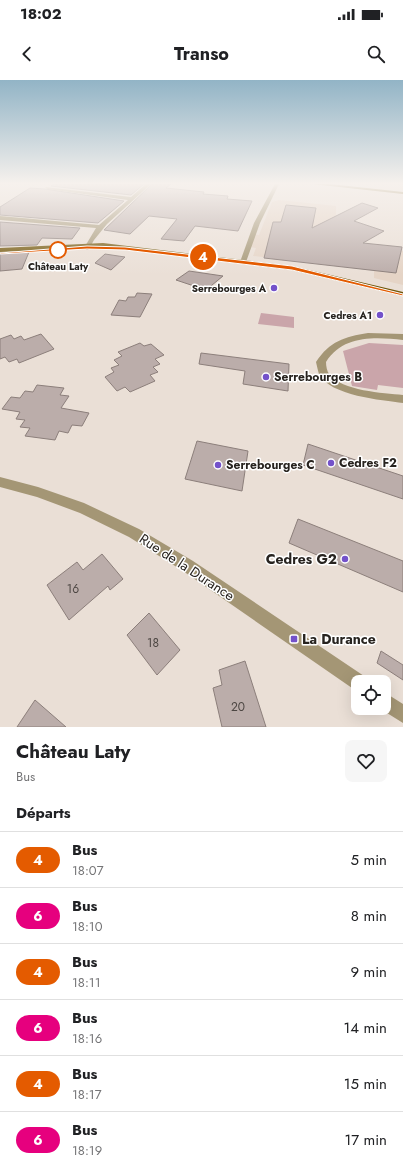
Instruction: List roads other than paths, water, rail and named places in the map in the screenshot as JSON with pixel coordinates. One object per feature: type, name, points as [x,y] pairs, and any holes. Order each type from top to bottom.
[{"type":"main road","points":[[0,251],[88,246],[125,249],[305,270],[403,294]]},
{"type":"street","points":[[88,246],[92,235],[115,214]]},
{"type":"street","points":[[243,262],[250,241],[262,214]]},
{"type":"street","points":[[0,218],[100,227]]},
{"type":"street","points":[[403,337],[381,335],[347,341],[332,347],[321,362],[324,374],[336,384],[352,390],[403,399]]},
{"type":"street","name":"Rue de la Durance","points":[[0,482],[38,492],[78,506],[134,533],[188,566],[351,677]]},
{"type":"street","points":[[391,706],[403,714]]},
{"type":"place","name":"Château Laty","points":[[58,250]]},
{"type":"place","name":"Serrebourges A","points":[[274,288]]},
{"type":"place","name":"Cedres A1","points":[[380,315]]},
{"type":"place","name":"Serrebourges B","points":[[266,377]]},
{"type":"place","name":"Cedres F2","points":[[331,463]]},
{"type":"place","name":"Serrebourges C","points":[[218,465]]},
{"type":"place","name":"Cedres G2","points":[[345,559]]},
{"type":"place","name":"La Durance","points":[[294,639]]}]
